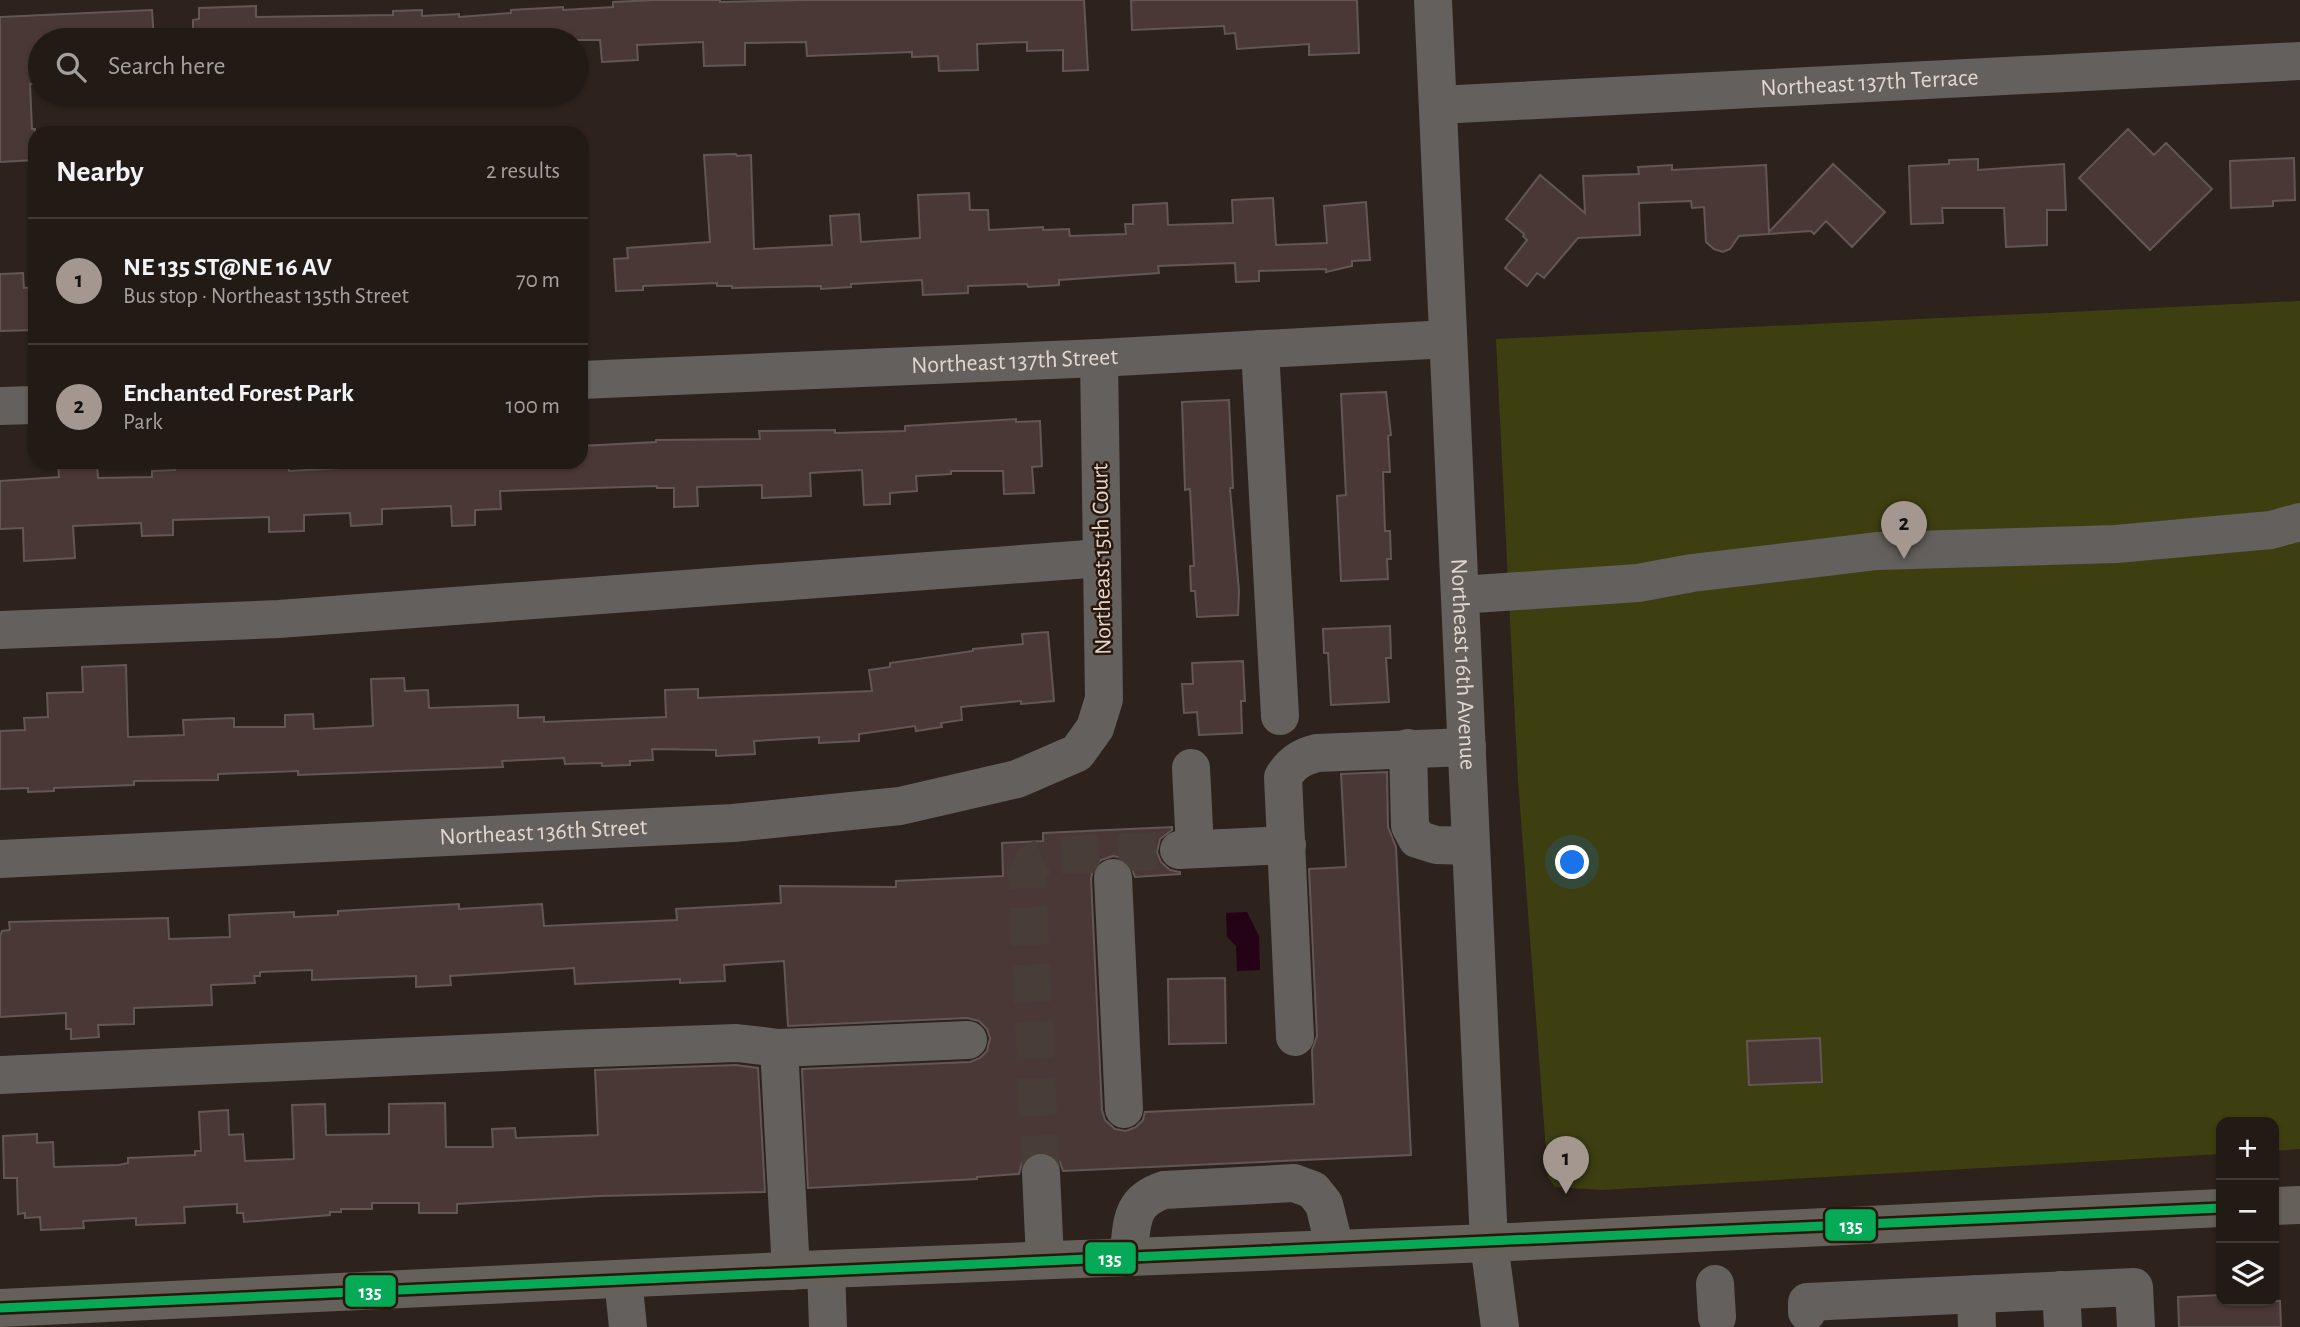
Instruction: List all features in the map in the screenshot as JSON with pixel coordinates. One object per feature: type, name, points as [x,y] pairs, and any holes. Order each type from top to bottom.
[{"type":"main road","points":[[2279,1206],[2300,1205]]},
{"type":"main road","points":[[0,1308],[92,1315],[624,1279],[1489,1243],[2216,1208]]},
{"type":"street","name":"Northeast 16th Avenue","points":[[1433,0],[1489,1243],[1500,1327]]},
{"type":"street","name":"Northeast 137th Terrace","points":[[1438,105],[2300,61]]},
{"type":"street","name":"Northeast 137th Street","points":[[588,380],[1100,358],[1448,339]]},
{"type":"street","points":[[1260,349],[1280,716]]},
{"type":"street","name":"Northeast 15th Court","points":[[1077,753],[1094,728],[1104,699],[1100,358]]},
{"type":"street","points":[[0,406],[28,405]]},
{"type":"street","points":[[1460,595],[1637,583],[1692,573],[1877,551],[2116,544],[2272,530],[2300,522]]},
{"type":"street","points":[[0,630],[293,618],[1102,558]]},
{"type":"street","points":[[1295,1037],[1283,777],[1290,766],[1303,757],[1317,753],[1467,747]]},
{"type":"street","points":[[1408,748],[1410,826],[1417,839],[1436,845],[1471,846]]},
{"type":"street","name":"Northeast 136th Street","points":[[0,859],[733,823],[900,806],[1017,779],[1077,753]]},
{"type":"street","points":[[1191,768],[1187,850],[1287,845]]},
{"type":"street","points":[[1113,878],[1124,1109]]},
{"type":"street","points":[[0,1075],[724,1043],[779,1048],[968,1040]]},
{"type":"street","points":[[779,1048],[808,1270],[828,1327]]},
{"type":"street","points":[[1041,1172],[1045,1260]]},
{"type":"street","points":[[1128,1257],[1135,1212],[1138,1205],[1152,1194],[1164,1190],[1294,1183],[1313,1190],[1324,1203],[1335,1249]]},
{"type":"street","points":[[624,1279],[628,1327]]},
{"type":"street","points":[[1807,1312],[1807,1302],[1977,1311],[2062,1309],[2134,1287],[2136,1327]]},
{"type":"shaded area","points":[[2300,301],[2300,1149],[2279,1151],[2279,1117],[2216,1117],[2216,1154],[1602,1190],[1555,1187],[1548,1177],[1518,780],[1496,339]]},
{"type":"shaded area","points":[[1247,912],[1259,936],[1260,970],[1237,971],[1236,946],[1227,937],[1226,913]]},
{"type":"building","points":[[1084,0],[1088,70],[1063,71],[1063,50],[1027,51],[1027,42],[977,44],[978,70],[939,71],[938,56],[912,57],[912,52],[807,56],[806,42],[745,43],[745,65],[704,66],[703,42],[637,45],[638,60],[602,62],[600,40],[588,40],[588,28],[193,28],[193,20],[199,19],[199,8],[256,6],[256,17],[393,15],[393,11],[422,10],[422,16],[459,14],[459,17],[511,13],[511,10],[613,7],[613,2]]},
{"type":"building","points":[[1131,0],[1357,0],[1359,53],[1309,55],[1309,44],[1237,49],[1235,33],[1225,34],[1224,26],[1132,30]]},
{"type":"building","points":[[152,10],[153,28],[28,28],[28,105],[31,105],[32,126],[28,126],[28,160],[0,162],[0,17]]},
{"type":"building","points":[[2128,129],[2154,155],[2166,143],[2212,189],[2150,250],[2079,178]]},
{"type":"building","points":[[704,155],[751,155],[754,249],[832,245],[830,216],[859,214],[861,242],[920,238],[918,195],[969,193],[970,210],[988,210],[989,230],[1043,227],[1043,230],[1069,229],[1070,236],[1126,234],[1125,224],[1133,224],[1133,205],[1167,203],[1168,225],[1233,223],[1232,200],[1273,198],[1276,245],[1327,243],[1324,206],[1366,202],[1370,260],[1352,261],[1352,266],[1326,272],[1326,269],[1259,271],[1259,281],[1236,282],[1235,263],[1158,266],[1159,273],[1059,280],[1059,285],[968,286],[968,293],[923,295],[922,280],[851,284],[851,287],[821,289],[821,286],[732,288],[717,286],[717,283],[643,286],[643,290],[616,291],[614,259],[628,258],[627,248],[710,242]]},
{"type":"building","points":[[2294,158],[2295,200],[2273,201],[2273,206],[2231,208],[2230,161]]},
{"type":"building","points":[[1978,159],[1978,170],[2064,164],[2066,210],[2047,210],[2047,245],[2006,247],[2004,208],[1942,208],[1943,223],[1911,224],[1909,166]]},
{"type":"building","points":[[1833,164],[1885,212],[1852,247],[1826,221],[1814,234],[1811,231],[1739,236],[1730,249],[1723,252],[1706,242],[1704,207],[1692,208],[1691,201],[1639,203],[1640,235],[1578,238],[1544,278],[1537,273],[1527,286],[1505,268],[1527,240],[1524,234],[1506,219],[1540,175],[1585,213],[1583,176],[1639,174],[1638,167],[1672,165],[1672,170],[1766,165],[1769,232]]},
{"type":"building","points":[[23,273],[24,288],[28,288],[28,330],[0,331],[0,274]]},
{"type":"building","points":[[1386,392],[1391,435],[1388,436],[1390,472],[1383,472],[1385,531],[1390,531],[1391,559],[1387,559],[1388,579],[1341,581],[1337,496],[1346,495],[1341,394]]},
{"type":"building","points":[[1229,400],[1233,488],[1230,488],[1239,591],[1238,615],[1197,617],[1195,591],[1191,591],[1190,566],[1194,566],[1190,489],[1185,490],[1182,402]]},
{"type":"building","points":[[1016,419],[1016,422],[1040,421],[1042,466],[1032,467],[1034,493],[1004,494],[1003,471],[951,471],[951,474],[916,476],[917,491],[890,493],[890,504],[864,505],[862,470],[810,473],[811,496],[762,498],[762,485],[697,487],[698,506],[674,507],[674,488],[657,486],[500,491],[501,509],[475,510],[475,525],[452,526],[451,506],[382,509],[382,524],[351,526],[350,513],[304,515],[304,531],[269,532],[269,517],[173,520],[173,535],[142,536],[141,523],[73,526],[75,558],[24,561],[23,528],[0,529],[0,481],[59,477],[58,469],[97,469],[98,478],[152,477],[152,471],[175,469],[588,469],[588,446],[656,440],[760,439],[759,431],[905,431],[905,426]]},
{"type":"building","points":[[1390,626],[1391,658],[1386,658],[1389,702],[1331,705],[1328,653],[1324,653],[1323,629]]},
{"type":"building","points":[[1048,632],[1054,701],[1021,704],[1021,701],[961,707],[962,720],[941,723],[942,727],[916,731],[915,726],[859,734],[859,741],[819,743],[819,737],[754,741],[755,754],[716,756],[716,750],[652,749],[653,760],[630,761],[630,765],[565,764],[564,758],[502,761],[503,767],[298,775],[298,771],[218,774],[218,780],[134,781],[134,785],[54,788],[54,791],[0,789],[0,731],[25,730],[24,718],[48,717],[47,693],[83,692],[82,667],[126,665],[128,737],[184,735],[183,720],[234,718],[234,727],[285,727],[285,715],[313,714],[314,729],[373,726],[371,679],[404,678],[405,691],[428,690],[429,708],[518,705],[518,718],[544,717],[544,722],[666,717],[665,690],[698,689],[698,698],[872,691],[869,670],[890,667],[890,663],[973,649],[1023,644],[1022,634]]},
{"type":"building","points":[[1243,661],[1245,701],[1241,701],[1242,733],[1199,735],[1197,712],[1184,713],[1182,684],[1193,684],[1192,663]]},
{"type":"building","points":[[1387,772],[1388,827],[1396,847],[1411,1155],[1063,1171],[1060,1162],[1052,1154],[1039,1151],[1030,1154],[1022,1162],[1019,1174],[977,1179],[808,1188],[802,1069],[970,1062],[987,1051],[990,1038],[987,1029],[979,1021],[967,1018],[788,1026],[784,961],[724,965],[725,981],[680,983],[680,979],[575,984],[574,968],[450,976],[451,985],[416,987],[416,976],[312,980],[312,970],[260,972],[260,976],[254,976],[255,983],[211,985],[212,1005],[134,1008],[134,1024],[98,1025],[99,1037],[71,1039],[71,1029],[66,1029],[66,1013],[0,1017],[0,936],[2,931],[10,930],[9,922],[168,918],[169,939],[230,937],[229,915],[294,912],[294,917],[338,915],[338,911],[459,904],[459,909],[542,904],[544,926],[677,920],[676,909],[781,903],[780,886],[896,887],[896,881],[1003,876],[1002,843],[1043,841],[1043,833],[1172,827],[1172,830],[1160,839],[1157,852],[1161,862],[1180,874],[1135,877],[1131,866],[1122,858],[1113,856],[1101,860],[1093,869],[1091,879],[1102,1110],[1105,1120],[1115,1129],[1126,1131],[1143,1120],[1145,1112],[1314,1104],[1312,1050],[1317,1036],[1309,869],[1346,867],[1341,774]]},
{"type":"building","points":[[1225,978],[1226,1043],[1169,1044],[1168,979]]},
{"type":"building","points":[[1820,1038],[1822,1082],[1749,1085],[1747,1041]]},
{"type":"building","points":[[736,1065],[758,1068],[765,1192],[600,1196],[457,1204],[457,1213],[419,1213],[419,1203],[372,1203],[372,1209],[341,1209],[341,1212],[330,1212],[330,1215],[244,1222],[243,1213],[237,1213],[237,1204],[184,1207],[185,1223],[136,1225],[136,1218],[83,1221],[84,1228],[41,1230],[40,1217],[25,1218],[25,1213],[18,1214],[17,1178],[4,1178],[3,1136],[37,1134],[37,1143],[53,1142],[54,1167],[119,1165],[128,1163],[128,1158],[195,1155],[195,1151],[201,1151],[199,1112],[228,1110],[229,1135],[243,1134],[245,1161],[294,1159],[292,1105],[325,1104],[326,1135],[389,1134],[389,1104],[445,1103],[446,1147],[493,1147],[492,1129],[515,1128],[516,1138],[598,1135],[595,1070]]},
{"type":"building","points":[[2216,1295],[2216,1306],[2279,1306],[2280,1301],[2281,1327],[2179,1327],[2178,1297]]},
{"type":"tunnel","points":[[1041,1173],[1027,877],[1033,862],[1047,856],[1179,850]]},
{"type":"transit line","name":"135","points":[[0,1308],[2216,1208]]},
{"type":"place","name":"Enchanted Forest Park","points":[[1904,559]]},
{"type":"place","name":"NE 135 ST@NE 16 AV","points":[[1566,1194]]}]
